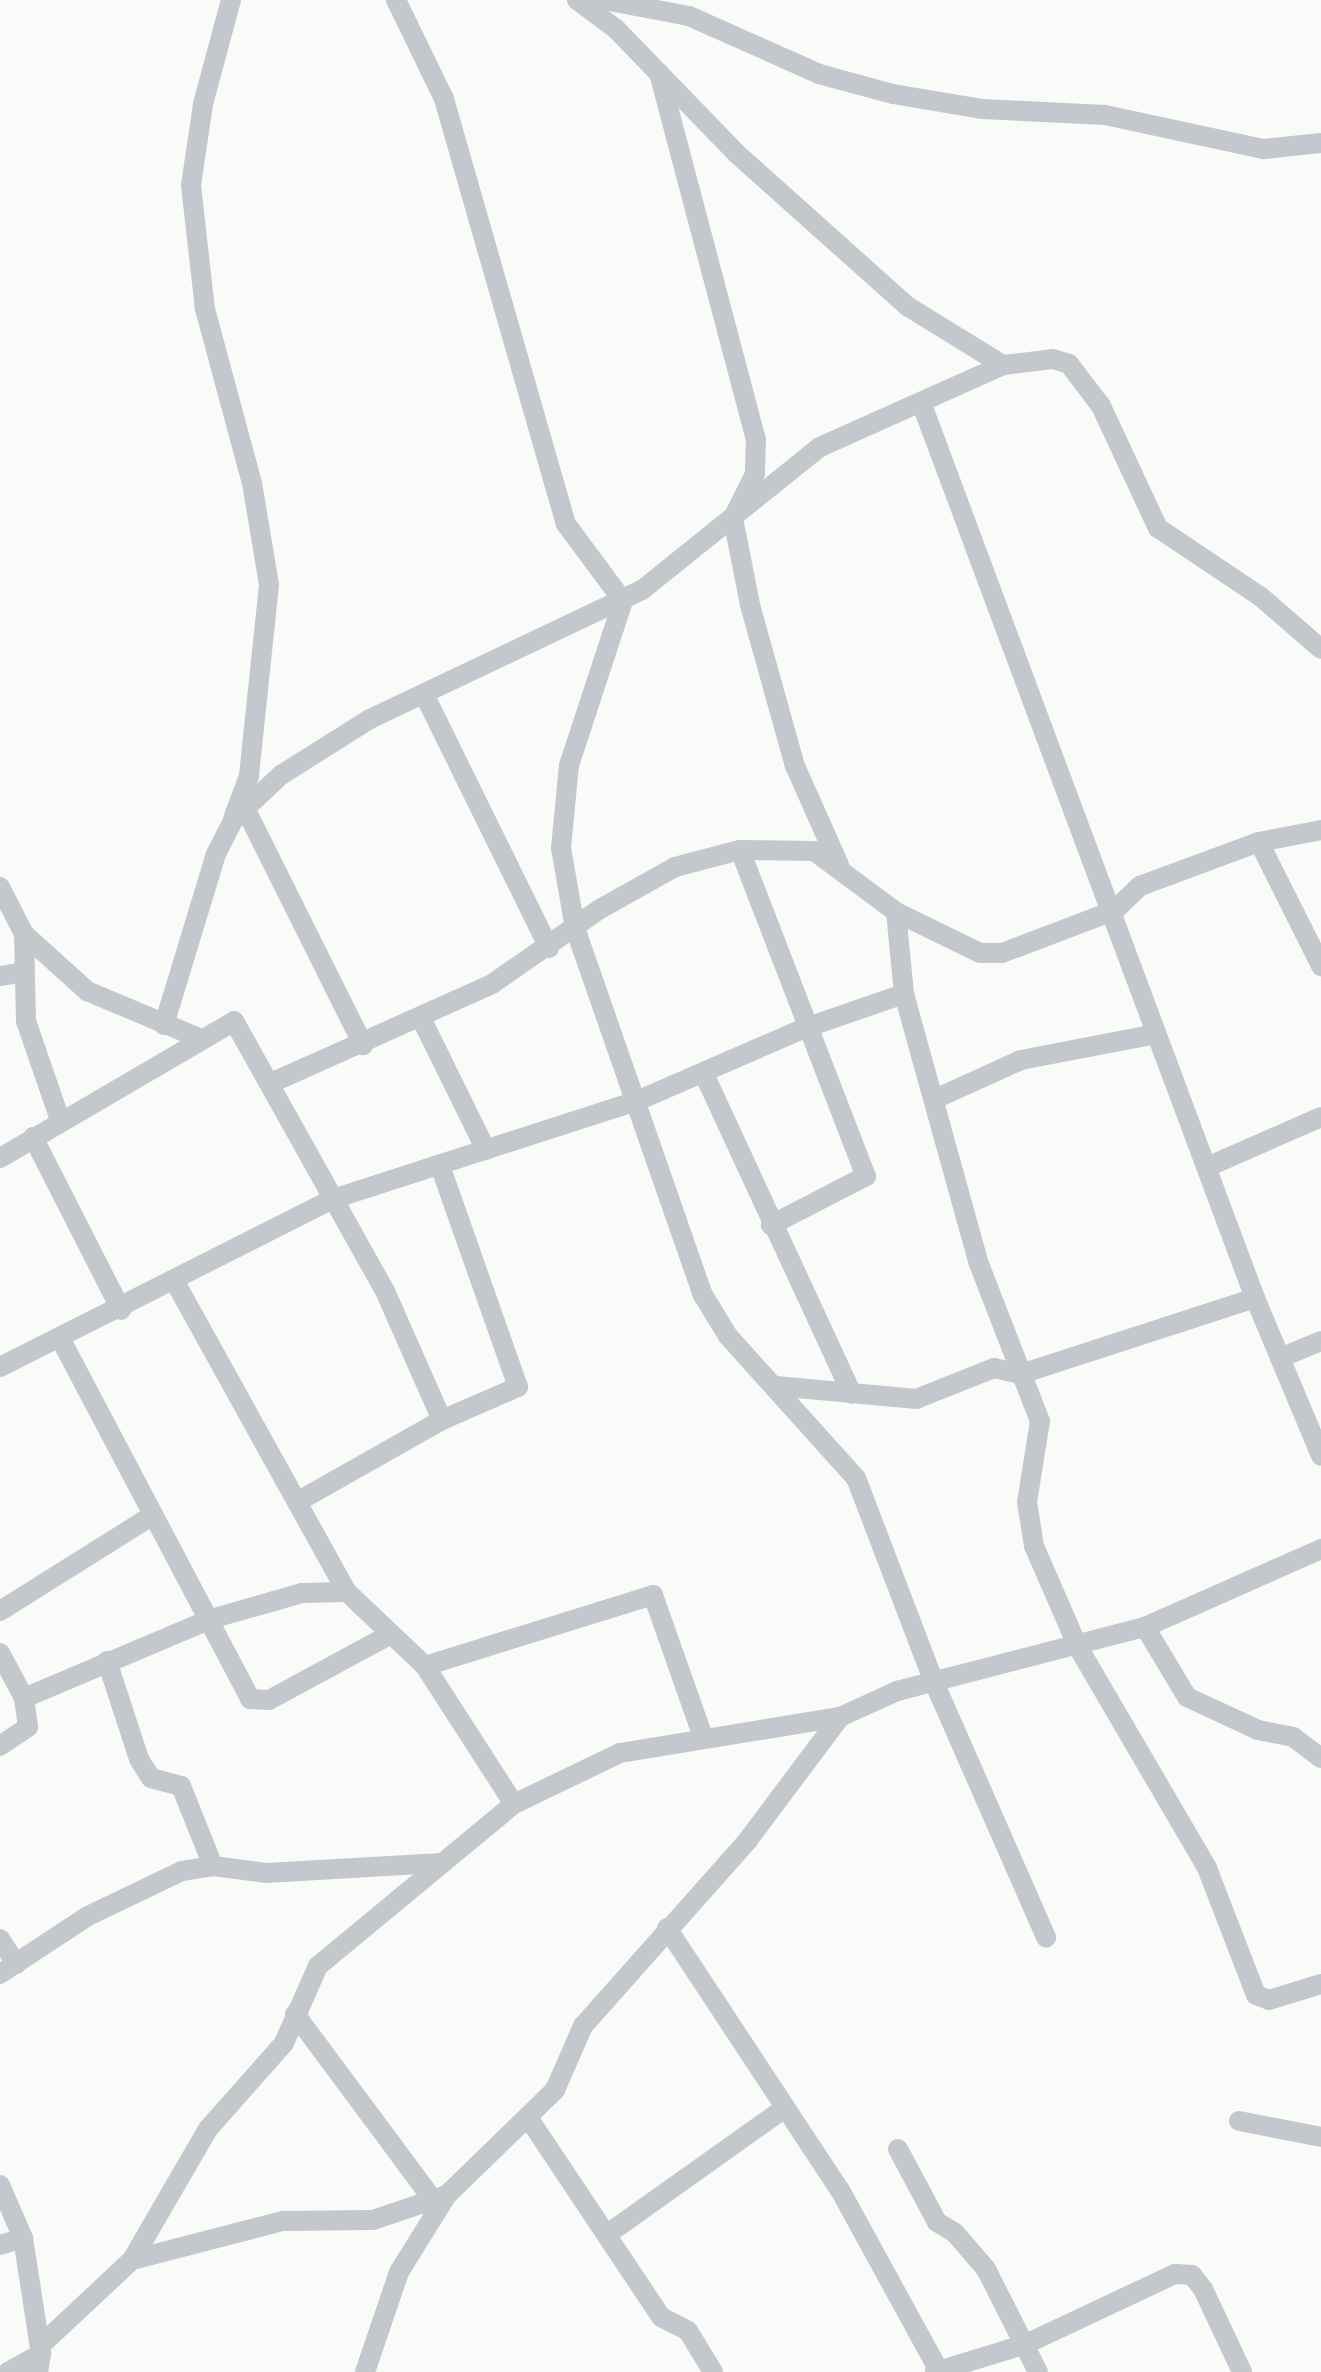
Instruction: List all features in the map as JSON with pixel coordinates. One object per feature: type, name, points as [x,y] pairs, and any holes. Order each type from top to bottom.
[{"type":"street","points":[[164,1025],[239,814],[251,763],[269,585],[252,483],[205,309],[191,185],[203,104],[231,0]]},
{"type":"street","points":[[396,0],[444,99],[566,524],[623,601]]},
{"type":"street","points":[[577,0],[659,73],[736,153],[907,306],[1003,365]]},
{"type":"street","points":[[604,0],[689,16],[819,74],[893,94],[983,109],[1105,115],[1264,149],[1321,143]]},
{"type":"street","points":[[659,73],[756,439],[755,474],[733,518],[780,719],[839,865]]},
{"type":"street","points":[[239,814],[324,746],[424,694],[623,601],[820,447],[1003,365],[1053,359],[1069,364],[1101,406],[1158,528],[1261,597],[1321,649]]},
{"type":"street","points":[[921,402],[1115,910],[1156,1034],[1255,1298],[1321,1456]]},
{"type":"street","points":[[623,601],[569,765],[561,848],[575,928],[713,1316],[856,1478],[934,1682],[1046,1937]]},
{"type":"street","points":[[424,694],[549,948]]},
{"type":"street","points":[[239,814],[363,1045]]},
{"type":"street","points":[[271,1083],[422,1020],[549,948],[575,928],[675,867],[740,850],[814,851],[839,865],[896,912],[980,953],[1024,948],[1115,910],[1140,886],[1259,842],[1321,830]]},
{"type":"street","points":[[1259,842],[1321,966]]},
{"type":"street","points":[[740,850],[805,1028],[866,1176],[771,1225]]},
{"type":"street","points":[[0,887],[24,934],[87,991],[201,1039]]},
{"type":"street","points":[[896,912],[904,994],[979,1264],[1040,1421],[1026,1519],[1078,1647],[1207,1868],[1256,1995],[1269,2000],[1321,1984]]},
{"type":"street","points":[[24,934],[24,972],[33,1054],[60,1120]]},
{"type":"street","points":[[0,976],[24,972]]},
{"type":"street","points":[[1,1364],[121,1310],[333,1199],[637,1101],[705,1076],[805,1028],[904,994]]},
{"type":"street","points":[[422,1020],[486,1150]]},
{"type":"street","points":[[0,1158],[60,1120],[234,1021],[405,1330],[442,1420]]},
{"type":"street","points":[[935,1099],[1021,1060],[1156,1034]]},
{"type":"street","points":[[705,1076],[771,1225],[852,1394]]},
{"type":"street","points":[[1207,1167],[1319,1124]]},
{"type":"street","points":[[33,1137],[121,1310]]},
{"type":"street","points":[[297,1502],[442,1420],[515,1390],[520,1382],[440,1165]]},
{"type":"street","points":[[175,1282],[347,1592],[425,1666],[514,1804]]},
{"type":"street","points":[[776,1386],[916,1399],[994,1368],[1021,1374],[1255,1298]]},
{"type":"street","points":[[60,1338],[211,1619],[242,1686],[258,1702],[391,1634]]},
{"type":"street","points":[[1280,1358],[1321,1341]]},
{"type":"street","points":[[0,1611],[153,1515]]},
{"type":"street","points":[[8,2372],[39,2357],[132,2260],[208,2129],[284,2043],[318,1966],[514,1804],[620,1753],[840,1717],[934,1682],[1078,1647],[1145,1627],[1321,1549]]},
{"type":"street","points":[[24,1698],[211,1619],[302,1593],[347,1592]]},
{"type":"street","points":[[425,1666],[653,1595],[703,1737]]},
{"type":"street","points":[[1145,1627],[1187,1697],[1258,1730],[1293,1737],[1321,1758]]},
{"type":"street","points":[[0,1653],[24,1698],[28,1727],[0,1746]]},
{"type":"street","points":[[107,1661],[139,1759],[151,1778],[181,1786],[213,1866]]},
{"type":"street","points":[[365,2372],[399,2272],[440,2197],[529,2119],[555,2090],[583,2026],[748,1840],[840,1717]]},
{"type":"street","points":[[0,1939],[8,1969],[88,1916],[157,1881],[213,1866],[266,1873],[442,1863]]},
{"type":"street","points":[[667,1928],[840,2190],[937,2371],[1026,2344],[1175,2274],[1192,2275],[1242,2372]]},
{"type":"street","points":[[295,2014],[440,2197]]},
{"type":"street","points":[[609,2233],[785,2108]]},
{"type":"street","points":[[529,2119],[609,2233],[661,2317],[688,2331],[713,2372]]},
{"type":"street","points":[[1239,2121],[1321,2137]]},
{"type":"street","points":[[898,2149],[937,2222],[980,2260],[1038,2372]]},
{"type":"street","points":[[0,2185],[23,2238],[39,2357]]},
{"type":"street","points":[[132,2260],[283,2221],[373,2220],[440,2197]]},
{"type":"street","points":[[0,2245],[23,2238]]}]
